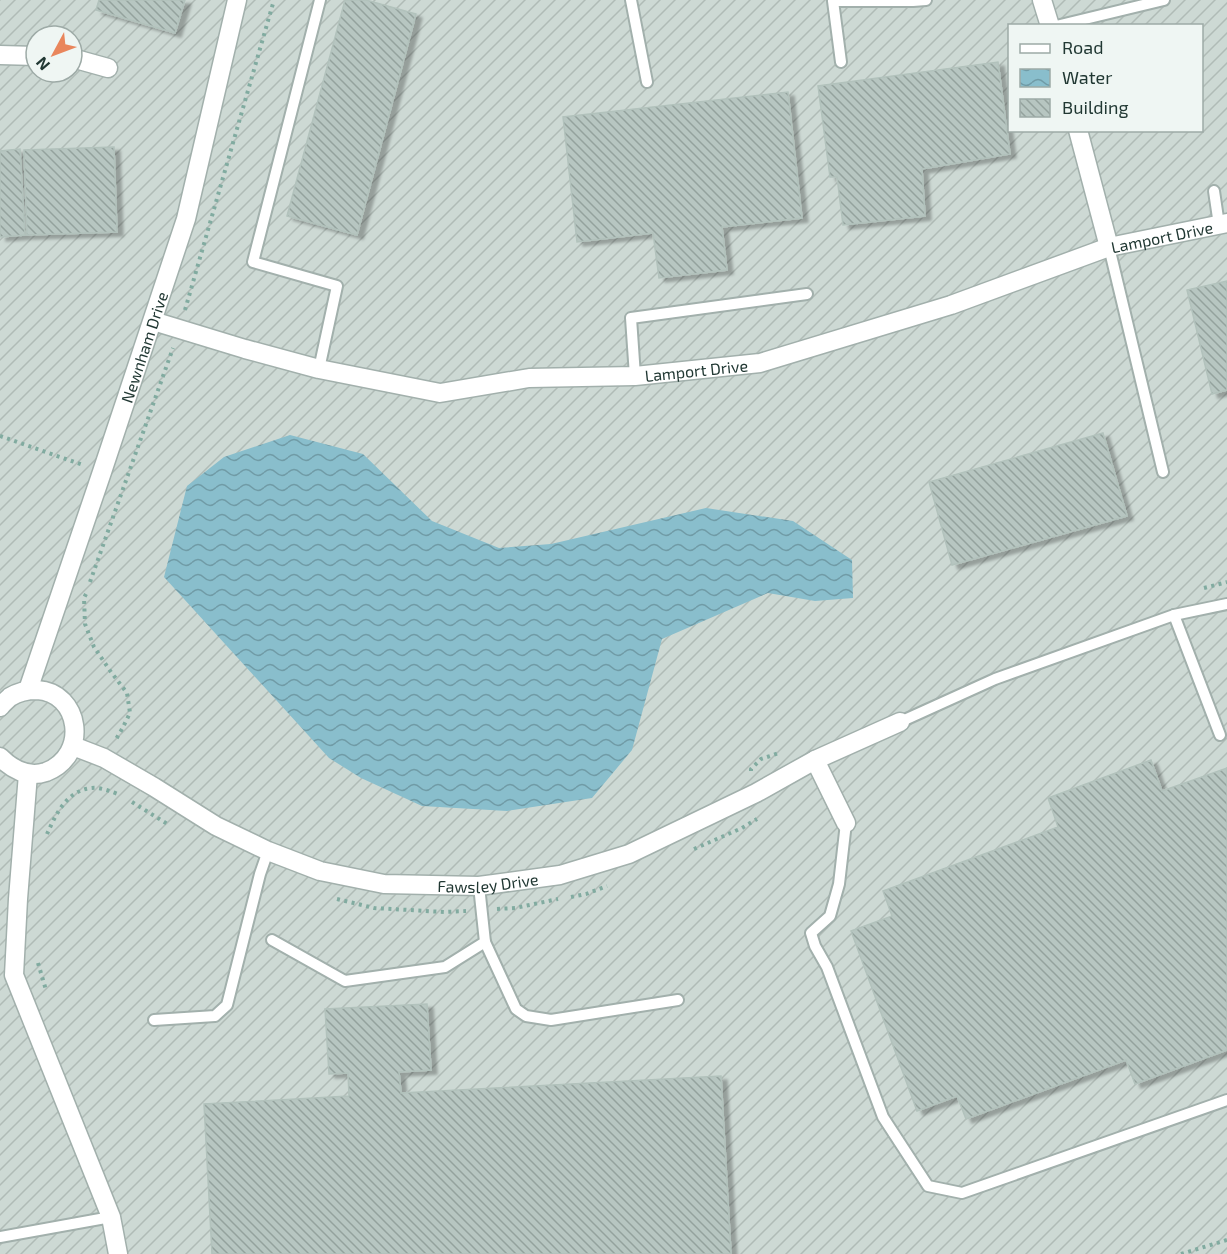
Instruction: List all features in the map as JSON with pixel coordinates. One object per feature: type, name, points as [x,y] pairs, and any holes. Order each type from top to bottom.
[{"type":"street","name":"Newnham Drive","points":[[28,690],[186,219],[237,0]]},
{"type":"street","points":[[1042,0],[1049,24]]},
{"type":"street","points":[[0,55],[24,56]]},
{"type":"street","points":[[84,61],[108,68]]},
{"type":"street","points":[[1079,132],[1109,248]]},
{"type":"street","name":"Lamport Drive","points":[[153,321],[319,369],[440,393],[529,378],[635,376],[760,363],[951,305],[1109,248],[1223,224]]},
{"type":"street","points":[[0,706],[12,696],[28,690],[42,691],[55,696],[66,705],[73,718],[75,732],[73,746],[66,758],[56,768],[42,773],[28,774],[12,768],[0,757]]},
{"type":"street","name":"Fawsley Drive","points":[[73,746],[104,758],[216,826],[320,871],[384,884],[479,886],[560,875],[628,854],[756,793],[815,760],[900,722]]},
{"type":"street","points":[[815,760],[846,823]]},
{"type":"street","points":[[28,774],[18,899],[7,974],[111,1217],[118,1254]]},
{"type":"lane","points":[[319,369],[338,286],[252,262],[320,0]]},
{"type":"lane","points":[[632,0],[647,82]]},
{"type":"lane","points":[[841,62],[833,1],[926,0]]},
{"type":"lane","points":[[1064,24],[1164,0]]},
{"type":"lane","points":[[1214,191],[1223,224]]},
{"type":"lane","points":[[1109,248],[1163,472]]},
{"type":"lane","points":[[635,376],[631,318],[807,294]]},
{"type":"lane","points":[[900,722],[994,679],[1174,615],[1227,604]]},
{"type":"lane","points":[[1174,615],[1220,735]]},
{"type":"lane","points":[[846,823],[839,884],[830,916],[811,933],[815,946],[827,967],[883,1117],[928,1186],[962,1193],[1227,1100]]},
{"type":"lane","points":[[154,1020],[214,1016],[227,1005],[268,850]]},
{"type":"lane","points":[[479,886],[483,910],[484,942],[516,1009],[526,1016],[551,1020],[678,1000]]},
{"type":"lane","points":[[272,940],[345,981],[445,967],[484,942]]},
{"type":"lane","points":[[0,1237],[111,1217]]},
{"type":"path","points":[[104,758],[123,729],[130,713],[127,693],[94,647],[85,624],[84,598],[179,329],[274,0]]},
{"type":"path","points":[[0,436],[126,480]]},
{"type":"path","points":[[1200,590],[1227,582]]},
{"type":"path","points":[[686,853],[742,828],[766,814],[750,779],[751,769],[761,759],[782,752]]},
{"type":"path","points":[[43,841],[57,812],[74,793],[93,788],[119,794],[172,826]]},
{"type":"path","points":[[332,898],[374,908],[444,912],[515,908],[585,894],[608,885]]},
{"type":"path","points":[[36,957],[46,992]]},
{"type":"path","points":[[1181,1254],[1227,1240]]},
{"type":"shaded area","points":[[0,0],[1227,0],[1227,1254],[0,1254]]},
{"type":"water","points":[[290,435],[363,454],[432,521],[499,548],[551,544],[706,508],[793,521],[852,560],[853,598],[815,601],[768,593],[662,639],[632,750],[592,798],[507,811],[422,806],[361,778],[329,758],[164,577],[187,486],[224,457]]},
{"type":"building","points":[[99,0],[185,0],[175,33],[96,10]]},
{"type":"building","points":[[345,0],[366,0],[416,14],[357,235],[287,216]]},
{"type":"building","points":[[998,62],[1010,154],[922,169],[925,216],[843,225],[837,177],[830,177],[818,86]]},
{"type":"building","points":[[788,92],[802,218],[722,227],[727,270],[659,278],[653,233],[577,242],[563,117]]},
{"type":"building","points":[[114,147],[117,232],[27,235],[24,150]]},
{"type":"building","points":[[20,149],[25,235],[0,237],[0,151]]},
{"type":"building","points":[[1227,281],[1227,390],[1212,394],[1187,290]]},
{"type":"building","points":[[1103,433],[1127,516],[952,565],[929,482]]},
{"type":"building","points":[[1151,760],[1162,791],[1227,768],[1227,1050],[1135,1084],[1126,1060],[966,1119],[957,1096],[917,1111],[851,931],[892,916],[883,891],[1058,827],[1048,798]]},
{"type":"building","points":[[427,1004],[431,1070],[399,1072],[401,1093],[721,1076],[731,1254],[212,1254],[204,1104],[349,1096],[348,1073],[329,1074],[325,1009]]}]
